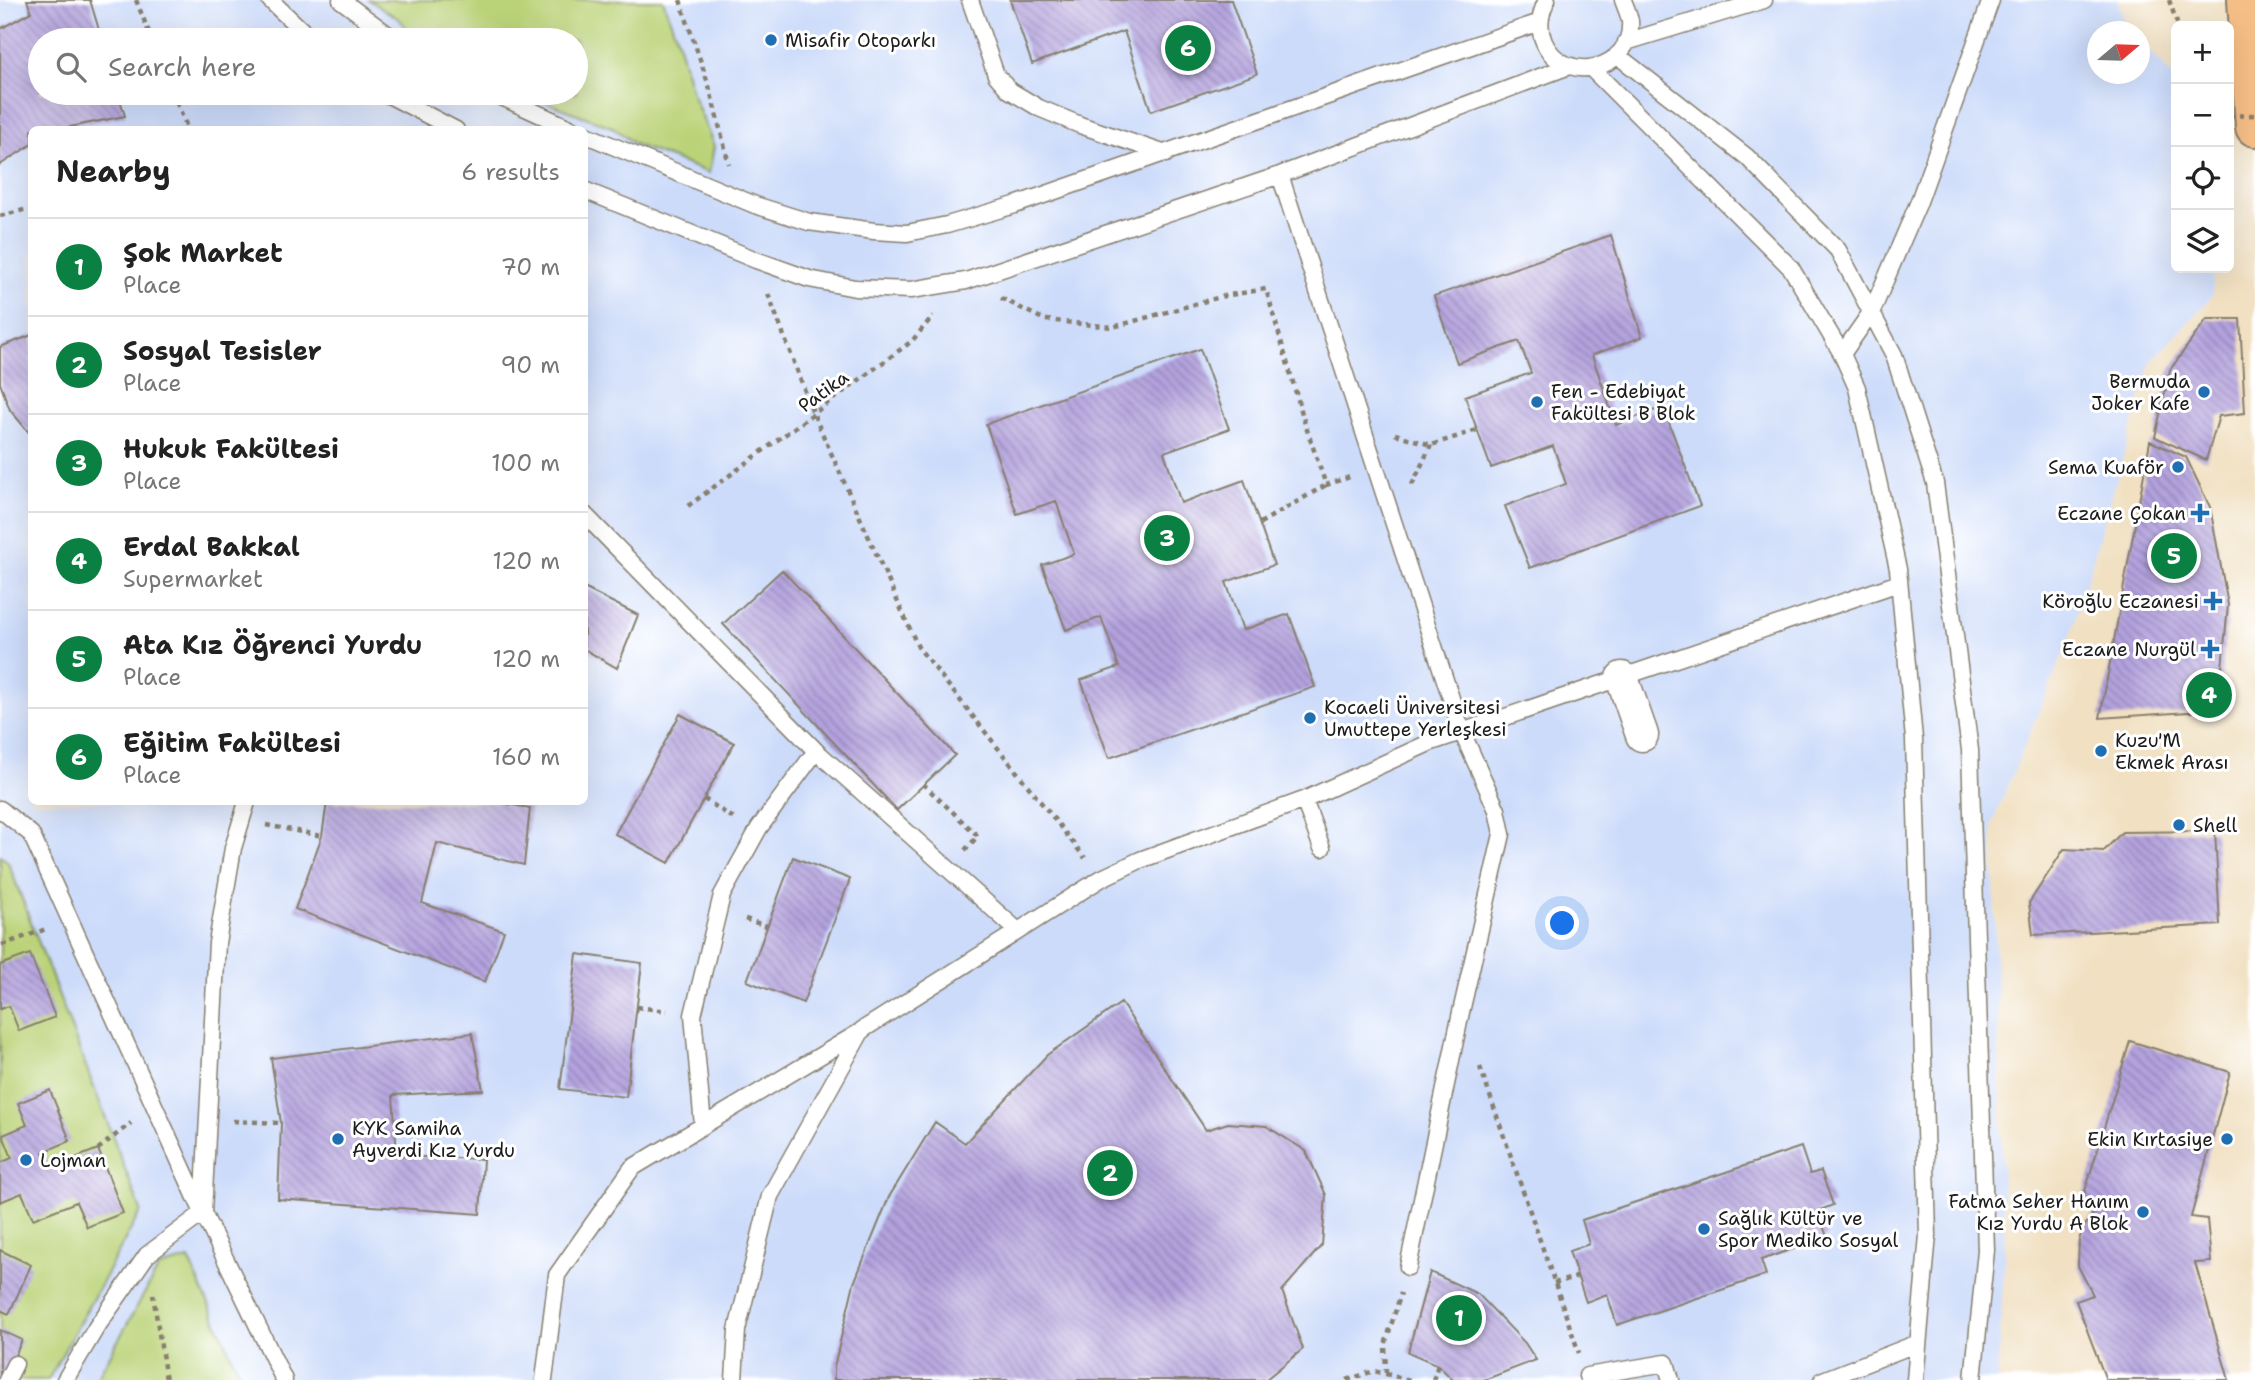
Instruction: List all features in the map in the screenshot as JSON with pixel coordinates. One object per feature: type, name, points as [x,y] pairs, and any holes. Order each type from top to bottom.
[{"type":"highway","points":[[2248,0],[2255,127]]},
{"type":"street","points":[[1622,678],[1642,735]]},
{"type":"lane","points":[[270,0],[299,28]]},
{"type":"lane","points":[[341,0],[379,28]]},
{"type":"lane","points":[[970,0],[996,75],[1009,90],[1039,108],[1166,154]]},
{"type":"lane","points":[[1547,0],[1540,22],[1541,36],[1547,49],[1569,66],[1580,68],[1606,64],[1622,48],[1764,0]]},
{"type":"lane","points":[[1622,48],[1630,21],[1624,0]]},
{"type":"lane","points":[[1842,354],[1872,312],[1918,204],[1991,0]]},
{"type":"lane","points":[[588,136],[738,198],[809,222],[907,233],[947,225],[1003,208],[1166,154],[1540,22]]},
{"type":"lane","points":[[1622,48],[1756,166],[1838,250],[1894,355],[1935,483],[1970,750],[1986,1250],[1973,1380]]},
{"type":"lane","points":[[588,192],[810,279],[855,288],[911,290],[963,282],[1280,175],[1569,66]]},
{"type":"lane","points":[[1591,68],[1791,268],[1842,354],[1857,388],[1898,569],[1914,739],[1927,1235],[1915,1380]]},
{"type":"lane","points":[[408,105],[448,126]]},
{"type":"lane","points":[[519,105],[565,126]]},
{"type":"lane","points":[[1280,175],[1462,732],[1497,810],[1502,834],[1408,1267]]},
{"type":"lane","points":[[588,518],[816,751],[1018,931]]},
{"type":"lane","points":[[544,1380],[557,1275],[632,1168],[862,1030],[1102,878],[1140,860],[1304,800],[1429,743],[1899,583]]},
{"type":"lane","points":[[703,1126],[692,1015],[722,895],[759,828],[816,751]]},
{"type":"lane","points":[[1304,800],[1322,848]]},
{"type":"lane","points":[[203,1213],[217,943],[233,848],[246,805]]},
{"type":"lane","points":[[0,809],[31,834],[203,1213],[284,1380]]},
{"type":"lane","points":[[734,1380],[737,1330],[770,1196],[862,1030]]},
{"type":"lane","points":[[65,1380],[96,1328],[147,1255],[203,1213]]},
{"type":"lane","points":[[1823,1380],[1918,1343]]},
{"type":"lane","points":[[1587,1376],[1666,1363],[1671,1380]]},
{"type":"lane","points":[[7,1380],[15,1364]]},
{"type":"path","points":[[136,0],[147,28]]},
{"type":"path","points":[[680,0],[709,86],[738,198]]},
{"type":"path","points":[[2169,0],[2176,21]]},
{"type":"path","points":[[178,105],[186,126]]},
{"type":"path","points":[[2234,116],[2255,115]]},
{"type":"path","points":[[0,216],[28,209]]},
{"type":"path","points":[[756,260],[814,415],[918,647],[1102,878]]},
{"type":"path","points":[[963,282],[1045,320],[1113,327],[1224,296],[1266,289],[1305,424],[1326,485]]},
{"type":"path","name":"Patika","points":[[688,506],[912,341],[963,282]]},
{"type":"path","points":[[1361,424],[1431,445],[1477,430]]},
{"type":"path","points":[[1259,523],[1326,485],[1375,468]]},
{"type":"path","points":[[923,785],[978,836],[948,868]]},
{"type":"path","points":[[242,820],[322,836]]},
{"type":"path","points":[[2,945],[70,920]]},
{"type":"path","points":[[1461,1013],[1587,1376]]},
{"type":"path","points":[[98,1149],[154,1104]]},
{"type":"path","points":[[208,1119],[281,1123]]},
{"type":"path","points":[[147,1255],[166,1380]]},
{"type":"path","points":[[1386,1373],[1385,1345],[1408,1267]]},
{"type":"path","points":[[1554,1283],[1577,1278]]},
{"type":"path","points":[[1433,1380],[1438,1365]]},
{"type":"path","points":[[1347,1380],[1374,1371],[1410,1380]]},
{"type":"shaded area","name":"Kocaeli Üniversitesi Umuttepe Yerleşkesi","points":[[0,0],[2118,0],[2124,21],[2087,21],[2087,84],[2150,84],[2150,51],[2171,74],[2171,273],[2213,273],[2213,295],[2151,362],[2071,635],[1992,824],[2005,1256],[1997,1380],[0,1380]]},
{"type":"green space","points":[[369,0],[663,0],[678,41],[692,93],[714,146],[709,173],[634,144],[614,128],[554,105],[588,105],[588,28],[407,28],[399,19]]},
{"type":"green space","points":[[0,855],[8,862],[141,1211],[48,1380],[0,1380]]},
{"type":"green space","points":[[189,1259],[242,1380],[96,1380],[159,1267]]},
{"type":"building","points":[[27,0],[90,0],[98,28],[28,28],[28,105],[122,105],[125,116],[75,126],[28,126],[28,147],[0,165],[0,29],[31,12]]},
{"type":"building","points":[[1010,0],[1231,0],[1257,74],[1151,111],[1124,31],[1032,64]]},
{"type":"building","name":"Fen - Edebiyat Fakültesi B Blok","points":[[1611,235],[1642,337],[1592,355],[1616,425],[1663,407],[1700,506],[1530,568],[1505,506],[1566,484],[1553,446],[1491,468],[1465,396],[1531,373],[1519,341],[1457,363],[1434,296]]},
{"type":"building","name":"Bermuda Joker Kafe","points":[[2207,319],[2240,319],[2245,413],[2219,416],[2206,460],[2155,437],[2170,370]]},
{"type":"building","points":[[28,336],[28,431],[10,410],[0,383],[0,347]]},
{"type":"building","points":[[1200,349],[1229,429],[1164,452],[1181,503],[1244,480],[1274,565],[1226,582],[1243,630],[1289,614],[1315,687],[1109,758],[1081,680],[1119,667],[1101,617],[1066,630],[1042,565],[1074,554],[1056,501],[1017,514],[986,424]]},
{"type":"building","points":[[2150,441],[2186,457],[2210,507],[2228,605],[2218,710],[2100,718]]},
{"type":"building","points":[[782,570],[955,755],[897,810],[723,624]]},
{"type":"building","points":[[588,590],[638,615],[617,668],[588,651]]},
{"type":"building","points":[[680,714],[734,743],[669,863],[615,834]]},
{"type":"building","points":[[327,805],[512,805],[530,808],[524,865],[437,843],[422,903],[504,931],[485,982],[295,909],[322,836]]},
{"type":"building","points":[[2215,831],[2220,925],[2033,935],[2029,903],[2064,849],[2104,851],[2122,832]]},
{"type":"building","points":[[793,857],[850,879],[803,1003],[747,981]]},
{"type":"building","points":[[30,954],[55,1017],[19,1031],[9,1006],[0,1009],[0,965]]},
{"type":"building","name":"KYK Samiha Ayverdi Kız Yurdu","points":[[577,954],[642,963],[626,1097],[560,1089]]},
{"type":"building","points":[[1121,1003],[1206,1130],[1228,1123],[1266,1126],[1306,1151],[1326,1195],[1322,1245],[1282,1291],[1303,1349],[1265,1380],[834,1380],[834,1367],[854,1283],[889,1197],[935,1122],[965,1143],[1047,1055]]},
{"type":"building","name":"KYK Samiha Ayverdi Kız Yurdu","points":[[472,1033],[483,1090],[393,1095],[397,1156],[483,1159],[480,1214],[278,1199],[281,1123],[271,1058]]},
{"type":"building","name":"Fatma Seher Hanım Kız Yurdu A Blok","points":[[2130,1041],[2230,1072],[2191,1217],[2207,1219],[2211,1262],[2195,1263],[2229,1380],[2106,1380],[2076,1301],[2093,1295],[2078,1266],[2079,1239],[2098,1207],[2083,1198]]},
{"type":"building","name":"Lojman","points":[[50,1090],[70,1141],[43,1152],[50,1168],[98,1149],[123,1213],[87,1227],[76,1202],[33,1219],[22,1193],[0,1202],[0,1163],[12,1158],[3,1135],[27,1125],[18,1103]]},
{"type":"building","name":"Sağlık Kültür ve Spor Mediko Sosyal","points":[[1801,1147],[1810,1174],[1821,1171],[1833,1205],[1818,1211],[1827,1237],[1761,1260],[1766,1275],[1617,1325],[1607,1294],[1586,1302],[1569,1251],[1589,1244],[1582,1220]]},
{"type":"building","points":[[0,1250],[31,1265],[9,1314],[0,1310]]},
{"type":"building","points":[[1430,1272],[1478,1294],[1525,1343],[1536,1360],[1484,1380],[1453,1380],[1438,1365],[1408,1352]]},
{"type":"building","points":[[0,1330],[22,1340],[4,1380],[0,1380]]},
{"type":"place","name":"Misafir Otoparkı","points":[[771,40]]},
{"type":"place","name":"Eğitim Fakültesi","points":[[1188,48]]},
{"type":"place","name":"Bermuda Joker Kafe","points":[[2204,392]]},
{"type":"place","name":"Fen - Edebiyat Fakültesi B Blok","points":[[1537,402]]},
{"type":"place","name":"Sema Kuaför","points":[[2178,467]]},
{"type":"place","name":"Eczane Çokan","points":[[2200,513]]},
{"type":"place","name":"Hukuk Fakültesi","points":[[1167,538]]},
{"type":"place","name":"Ata Kız Öğrenci Yurdu","points":[[2174,556]]},
{"type":"place","name":"Köroğlu Eczanesi","points":[[2213,601]]},
{"type":"place","name":"Eczane Nurgül","points":[[2210,649]]},
{"type":"place","name":"Erdal Bakkal","points":[[2209,695]]},
{"type":"place","name":"Kocaeli Üniversitesi Umuttepe Yerleşkesi","points":[[1310,718]]},
{"type":"place","name":"Kuzu'M Ekmek Arası","points":[[2101,751]]},
{"type":"place","name":"Shell","points":[[2179,825]]},
{"type":"place","name":"KYK Samiha Ayverdi Kız Yurdu","points":[[338,1139]]},
{"type":"place","name":"Ekin Kırtasiye","points":[[2227,1139]]},
{"type":"place","name":"Lojman","points":[[26,1160]]},
{"type":"place","name":"Sosyal Tesisler","points":[[1110,1173]]},
{"type":"place","name":"Fatma Seher Hanım Kız Yurdu A Blok","points":[[2143,1212]]},
{"type":"place","name":"Sağlık Kültür ve Spor Mediko Sosyal","points":[[1704,1229]]},
{"type":"place","name":"Şok Market","points":[[1459,1318]]}]
